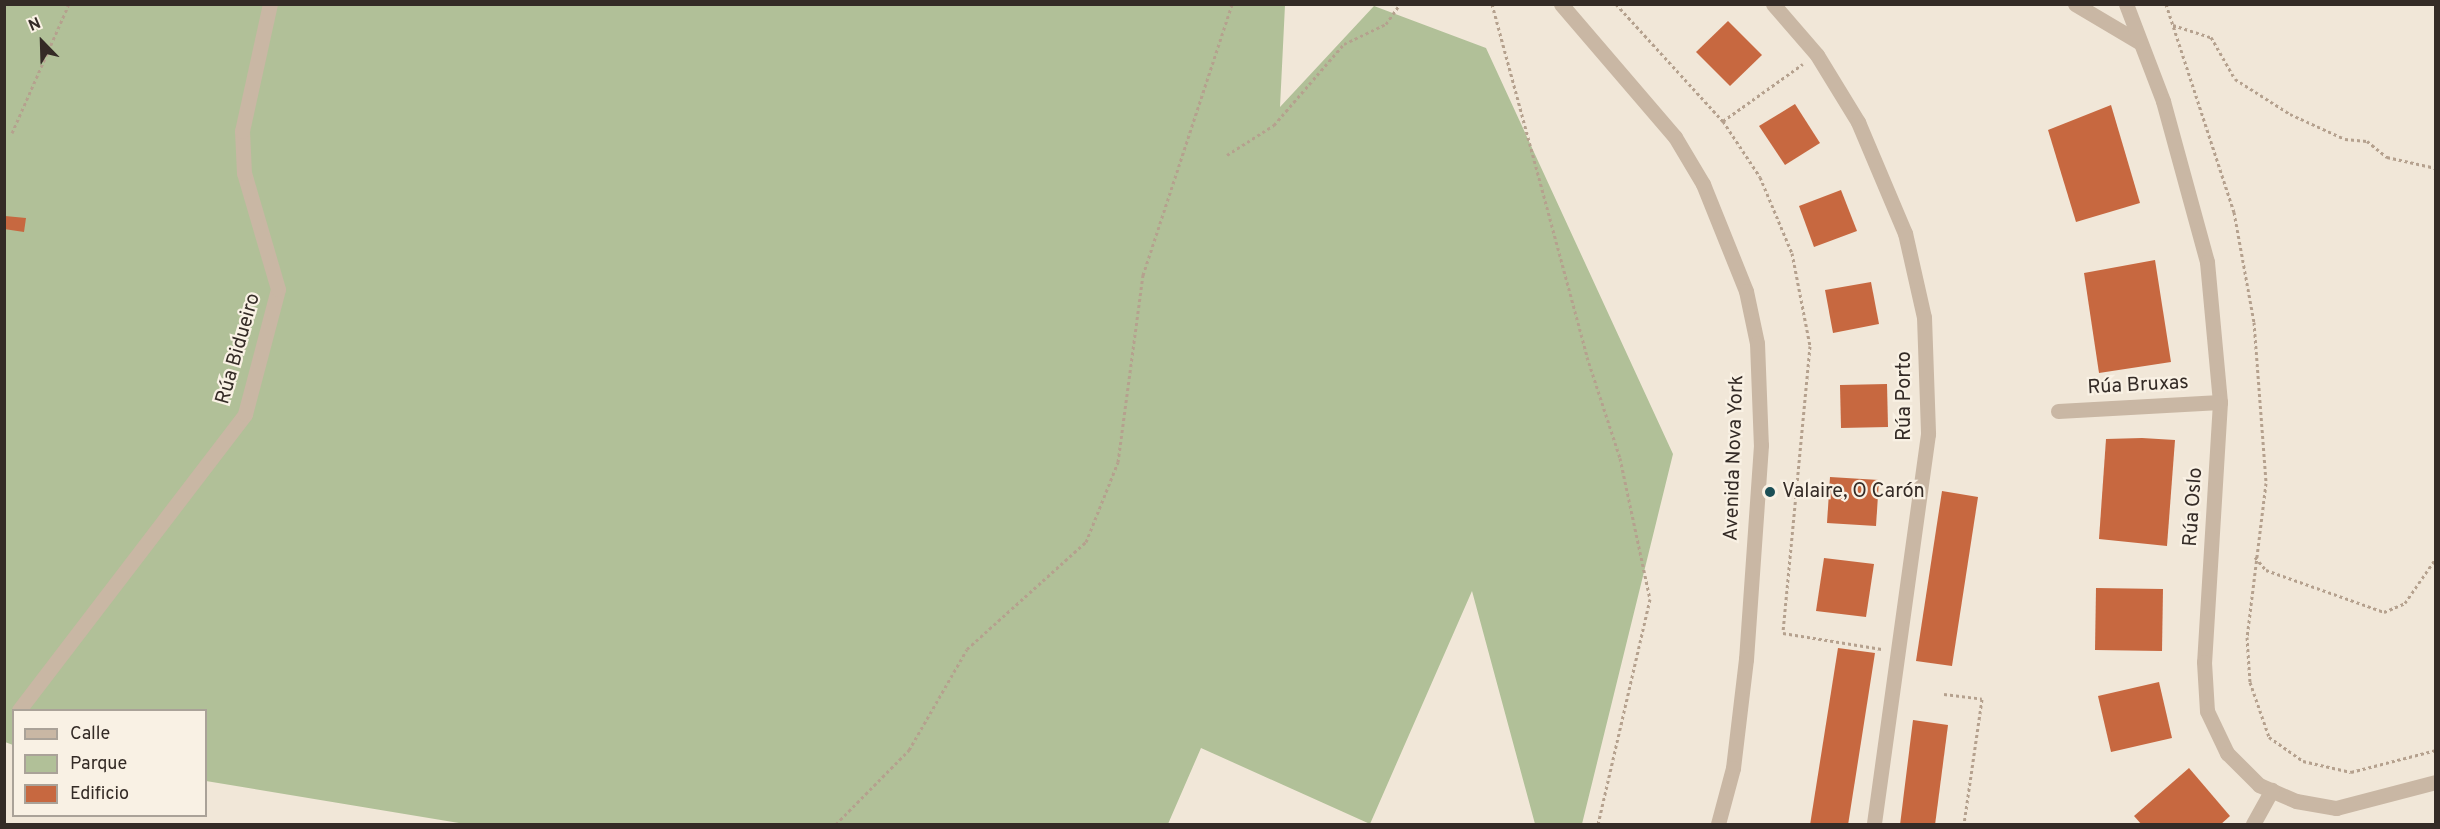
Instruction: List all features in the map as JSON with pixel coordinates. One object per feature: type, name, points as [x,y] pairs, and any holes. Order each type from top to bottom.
[{"type":"street","name":"Rúa Bidueiro","points":[[21,709],[245,414],[278,289],[244,173],[242,131],[270,4]]},
{"type":"street","name":"Avenida Nova York","points":[[1561,4],[1661,120],[1703,184],[1746,291],[1757,343],[1761,445],[1746,659],[1733,768],[1718,825]]},
{"type":"street","name":"Rúa Porto","points":[[1773,4],[1817,55],[1858,122],[1892,195],[1915,272],[1928,364],[1928,434],[1874,825]]},
{"type":"street","name":"Rúa Oslo","points":[[2126,4],[2163,101],[2207,262],[2220,402],[2204,662],[2207,711],[2227,753],[2272,790],[2336,808],[2436,782]]},
{"type":"street","points":[[2083,5],[2139,42]]},
{"type":"street","name":"Rúa Bruxas","points":[[2058,411],[2220,402]]},
{"type":"street","points":[[2253,825],[2272,790]]},
{"type":"path","points":[[12,133],[69,4]]},
{"type":"path","points":[[836,825],[909,750],[967,649],[1086,542],[1118,462],[1143,275],[1232,4]]},
{"type":"path","points":[[1227,155],[1274,125],[1344,44],[1386,24],[1400,4]]},
{"type":"path","points":[[1492,4],[1587,357],[1620,458],[1650,599],[1598,825]]},
{"type":"path","points":[[2166,4],[2234,212],[2254,322],[2266,483],[2255,556],[2247,638],[2250,682],[2269,737],[2280,750],[2321,768],[2351,772],[2436,750]]},
{"type":"path","points":[[2173,25],[2211,37],[2235,80],[2290,114],[2345,139],[2367,141],[2388,157],[2436,168]]},
{"type":"path","points":[[1723,121],[1817,55]]},
{"type":"path","points":[[2255,556],[2266,570],[2384,612],[2405,603],[2436,558]]},
{"type":"path","points":[[1944,694],[1982,699],[1964,825]]},
{"type":"green space","points":[[4,5],[1285,5],[1280,107],[1374,6],[1486,48],[1673,454],[1582,824],[1535,824],[1472,591],[1370,824],[1201,748],[1168,824],[465,824],[207,781],[207,709],[12,709],[12,745],[5,742]]},
{"type":"building","points":[[1728,21],[1762,55],[1730,86],[1696,52]]},
{"type":"building","points":[[1795,104],[1820,143],[1785,165],[1759,126]]},
{"type":"building","points":[[2111,105],[2140,203],[2076,222],[2048,130]]},
{"type":"building","points":[[1841,190],[1857,231],[1814,247],[1799,206]]},
{"type":"building","points":[[5,216],[26,218],[24,232],[4,229]]},
{"type":"building","points":[[2155,260],[2171,362],[2099,373],[2084,273]]},
{"type":"building","points":[[1871,282],[1879,324],[1833,333],[1825,290]]},
{"type":"building","points":[[1887,384],[1888,427],[1841,428],[1840,385]]},
{"type":"building","points":[[2106,439],[2175,440],[2167,546],[2099,539]]},
{"type":"building","points":[[1830,477],[1879,480],[1876,526],[1827,523]]},
{"type":"building","points":[[1942,491],[1978,497],[1952,666],[1916,661]]},
{"type":"building","points":[[1824,558],[1874,564],[1866,617],[1816,611]]},
{"type":"building","points":[[2096,588],[2163,589],[2162,651],[2095,650]]},
{"type":"building","points":[[1838,648],[1875,653],[1848,825],[1810,825]]},
{"type":"building","points":[[2159,682],[2172,738],[2111,752],[2098,696]]},
{"type":"building","points":[[1913,720],[1948,725],[1935,825],[1900,825]]},
{"type":"building","points":[[2189,768],[2230,816],[2220,825],[2142,825],[2134,816]]},
{"type":"place","name":"Valaire, O Carón","points":[[1770,492]]}]
